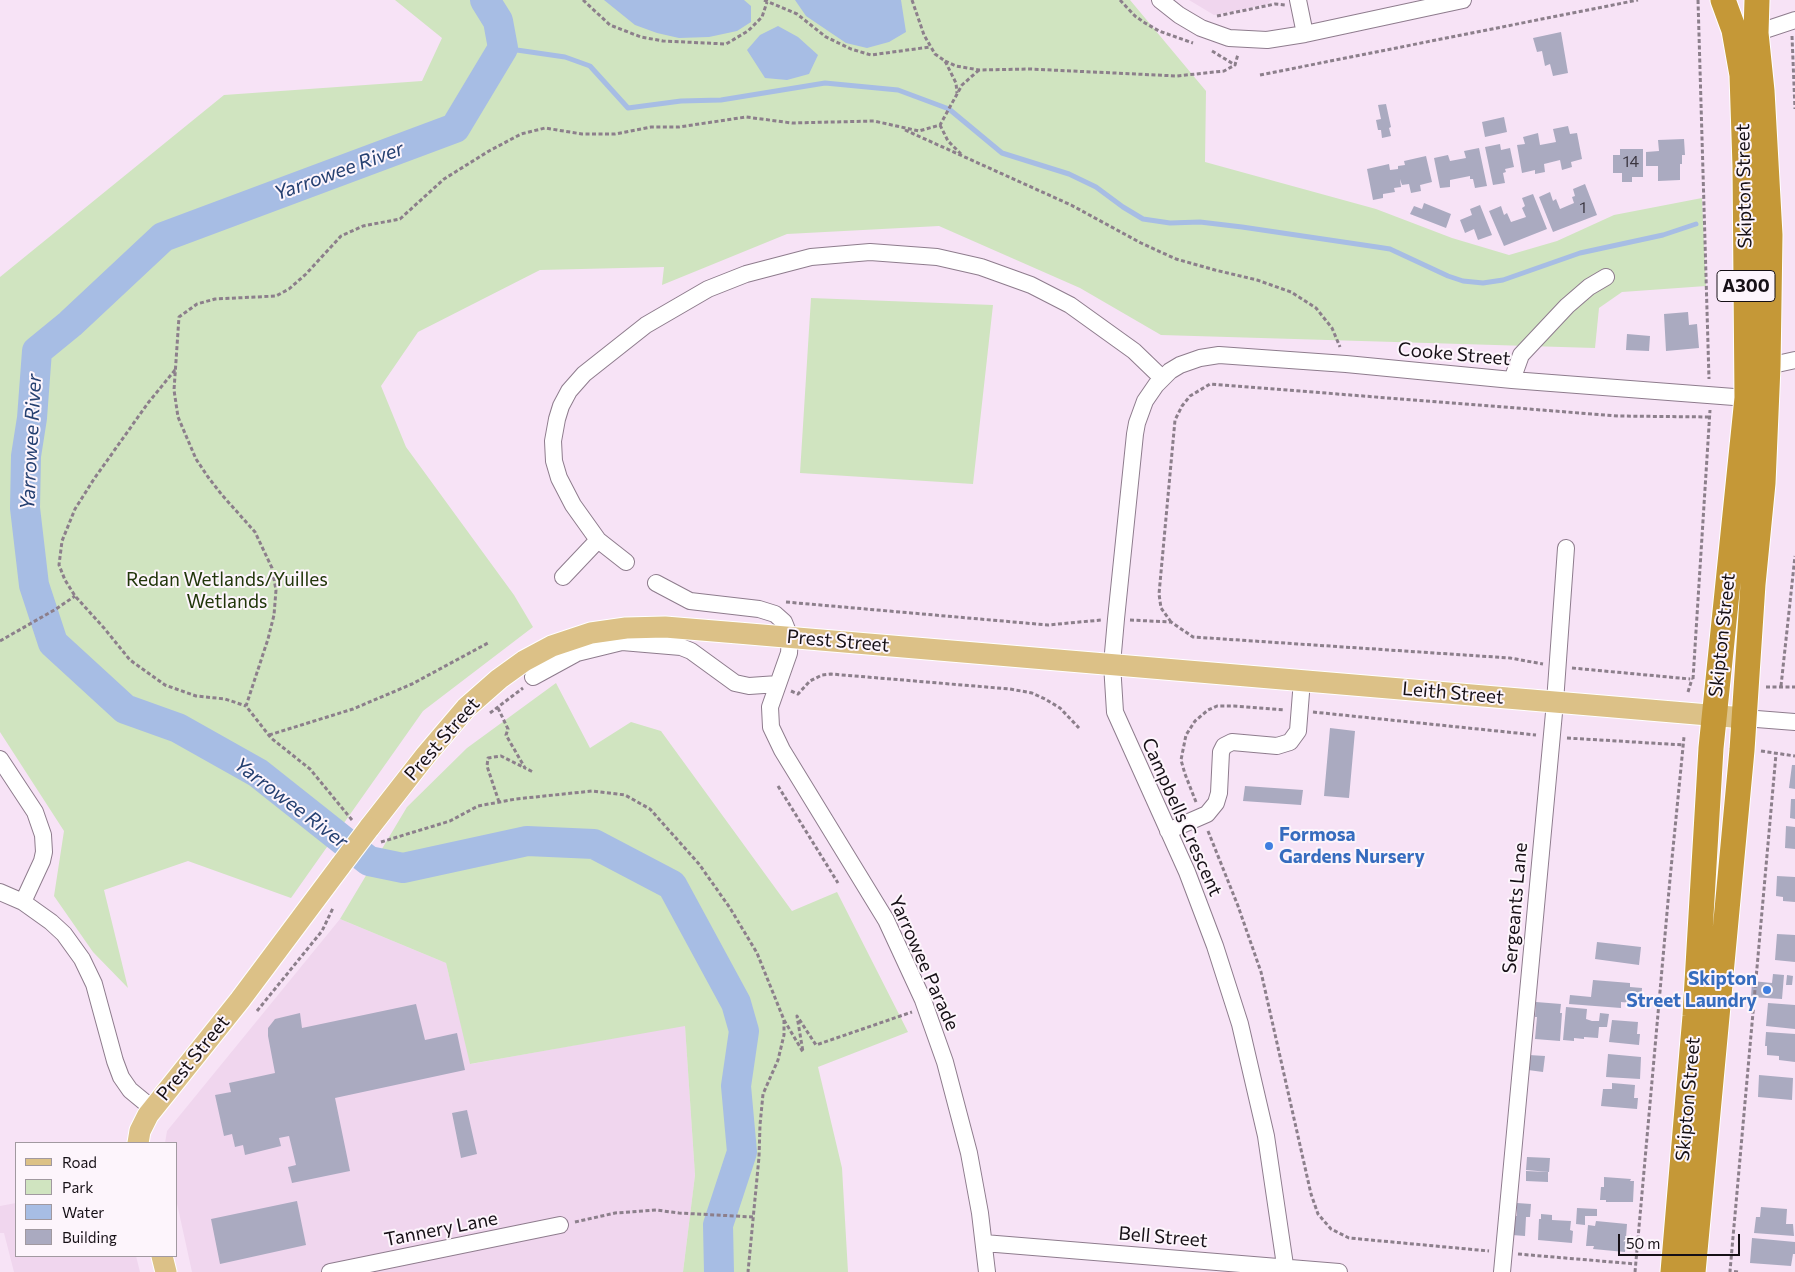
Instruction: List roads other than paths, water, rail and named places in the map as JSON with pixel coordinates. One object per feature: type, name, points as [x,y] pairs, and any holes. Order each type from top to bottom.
[{"type":"highway","name":"Skipton Street","points":[[1683,1270],[1695,1016],[1714,715],[1747,398],[1745,166],[1742,75],[1734,30],[1723,0]]},
{"type":"highway","name":"Skipton Street","points":[[1683,1270],[1744,718],[1753,584],[1763,483],[1768,366],[1770,235],[1762,92],[1756,33],[1757,0]]},
{"type":"main road","name":"Prest Street","points":[[138,1142],[142,1125],[153,1109],[240,1000],[426,755],[466,708],[512,669],[552,646],[597,632],[633,628],[665,628],[1112,664]]},
{"type":"main road","name":"Leith Street","points":[[1112,664],[1744,718]]},
{"type":"main road","points":[[162,1257],[166,1272]]},
{"type":"street","points":[[1160,0],[1179,15],[1201,28],[1229,38],[1242,39],[1278,39],[1463,0]]},
{"type":"street","points":[[1294,3],[1305,34]]},
{"type":"street","points":[[1756,33],[1793,20]]},
{"type":"street","points":[[626,562],[598,540],[573,505],[556,470],[553,450],[555,430],[561,406],[569,391],[592,366],[646,325],[708,289],[767,268],[811,257],[870,252],[924,255],[981,267],[1031,285],[1070,305],[1134,351],[1162,378]]},
{"type":"street","points":[[1512,380],[1521,355],[1567,306],[1590,287],[1606,277]]},
{"type":"street","name":"Cooke Street","points":[[1162,378],[1180,365],[1191,360],[1219,355],[1747,398]]},
{"type":"street","points":[[1768,366],[1795,360]]},
{"type":"street","name":"Campbells Crescent","points":[[1162,378],[1145,401],[1137,423],[1112,664],[1115,712],[1187,872],[1215,946],[1240,1024],[1266,1136],[1286,1270]]},
{"type":"street","points":[[563,577],[598,540]]},
{"type":"street","name":"Sergeants Lane","points":[[1502,1272],[1555,702],[1566,548]]},
{"type":"street","points":[[656,583],[690,601],[771,612],[782,619],[790,637]]},
{"type":"street","name":"Yarrowee Parade","points":[[790,637],[788,659],[770,711],[770,722],[774,735],[886,920],[926,1007],[945,1062],[969,1153],[987,1272]]},
{"type":"street","points":[[533,677],[577,653],[622,642],[681,647],[691,651],[735,683],[749,686],[778,684]]},
{"type":"street","points":[[1168,831],[1207,814],[1216,803],[1219,793],[1221,752],[1224,746],[1232,742],[1278,746],[1290,742],[1298,732],[1302,680]]},
{"type":"street","name":"Leith Street","points":[[1744,718],[1795,722]]},
{"type":"street","points":[[0,759],[35,812],[43,835],[44,852],[42,861],[23,902]]},
{"type":"street","points":[[0,892],[23,902],[51,922],[64,934],[82,959],[94,984],[121,1077],[130,1090],[153,1109]]},
{"type":"street","name":"Tannery Lane","points":[[330,1272],[560,1225]]},
{"type":"street","name":"Bell Street","points":[[984,1243],[1286,1270],[1339,1272]]},
{"type":"water","points":[[604,0],[744,0],[751,6],[751,22],[737,31],[709,37],[679,38],[635,25]]},
{"type":"water","points":[[795,0],[901,0],[906,32],[889,42],[867,48],[846,43],[806,16]]},
{"type":"water","points":[[778,26],[798,37],[818,55],[809,74],[787,80],[765,78],[747,50],[760,35]]},
{"type":"waterway","name":"Yarrowee River","points":[[485,0],[498,21],[503,48],[455,128],[163,237],[70,324],[37,351],[32,418],[26,456],[25,508],[34,585],[53,643],[125,709],[178,728],[258,773],[369,861],[403,868],[527,841],[594,844],[672,885],[736,1003],[744,1031],[736,1086],[742,1152],[718,1225],[719,1272]]},
{"type":"waterway","points":[[503,48],[565,57],[590,66],[628,108],[681,101],[721,100],[825,83],[898,90],[949,109],[1002,153],[1069,174],[1096,187],[1143,219],[1170,223],[1200,222],[1242,227],[1390,249],[1463,281],[1483,283],[1503,280],[1580,253],[1663,235],[1696,224]]},
{"type":"place","name":"Formosa Gardens Nursery","points":[[1269,846]]},
{"type":"place","name":"Skipton Street Laundry","points":[[1767,990]]},
{"type":"park label","name":"Redan Wetlands/Yuilles Wetlands","points":[[227,591]]}]
